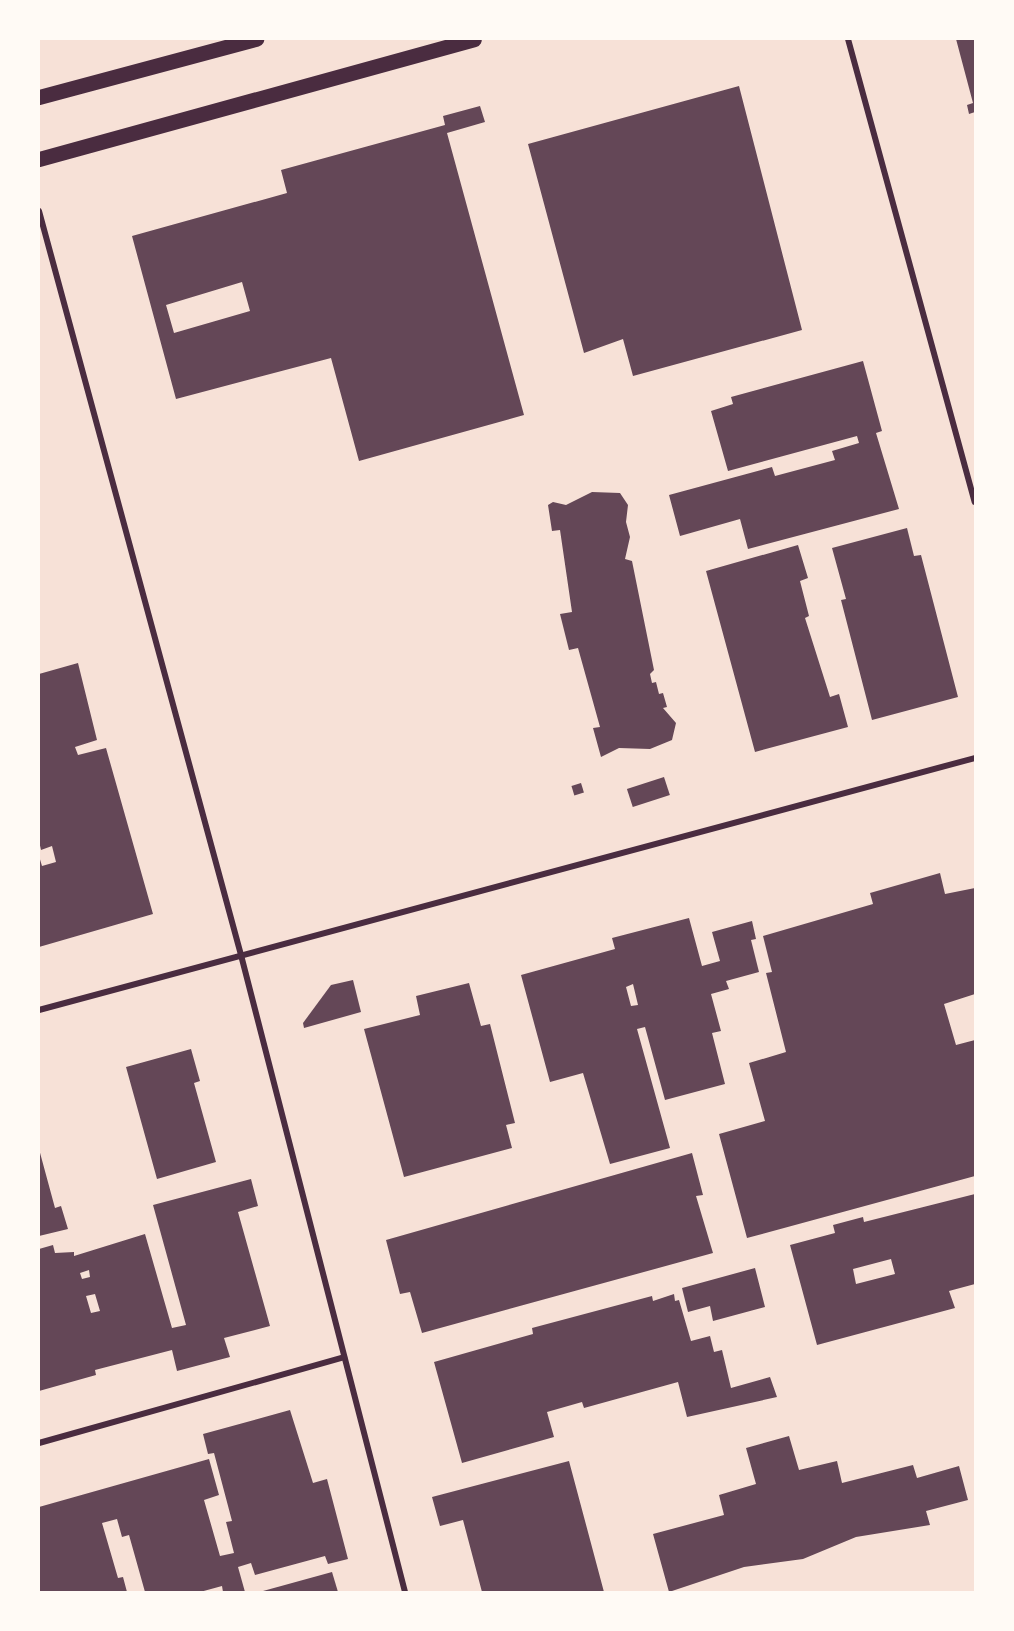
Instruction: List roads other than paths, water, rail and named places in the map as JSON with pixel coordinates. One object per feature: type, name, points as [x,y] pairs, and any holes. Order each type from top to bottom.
[{"type":"main road","points":[[39,97],[256,39]]},
{"type":"main road","points":[[39,159],[474,39]]},
{"type":"street","points":[[848,39],[975,502]]},
{"type":"street","points":[[39,211],[241,955],[405,1592]]},
{"type":"street","points":[[39,1010],[975,758]]},
{"type":"street","points":[[39,1443],[344,1357]]}]
